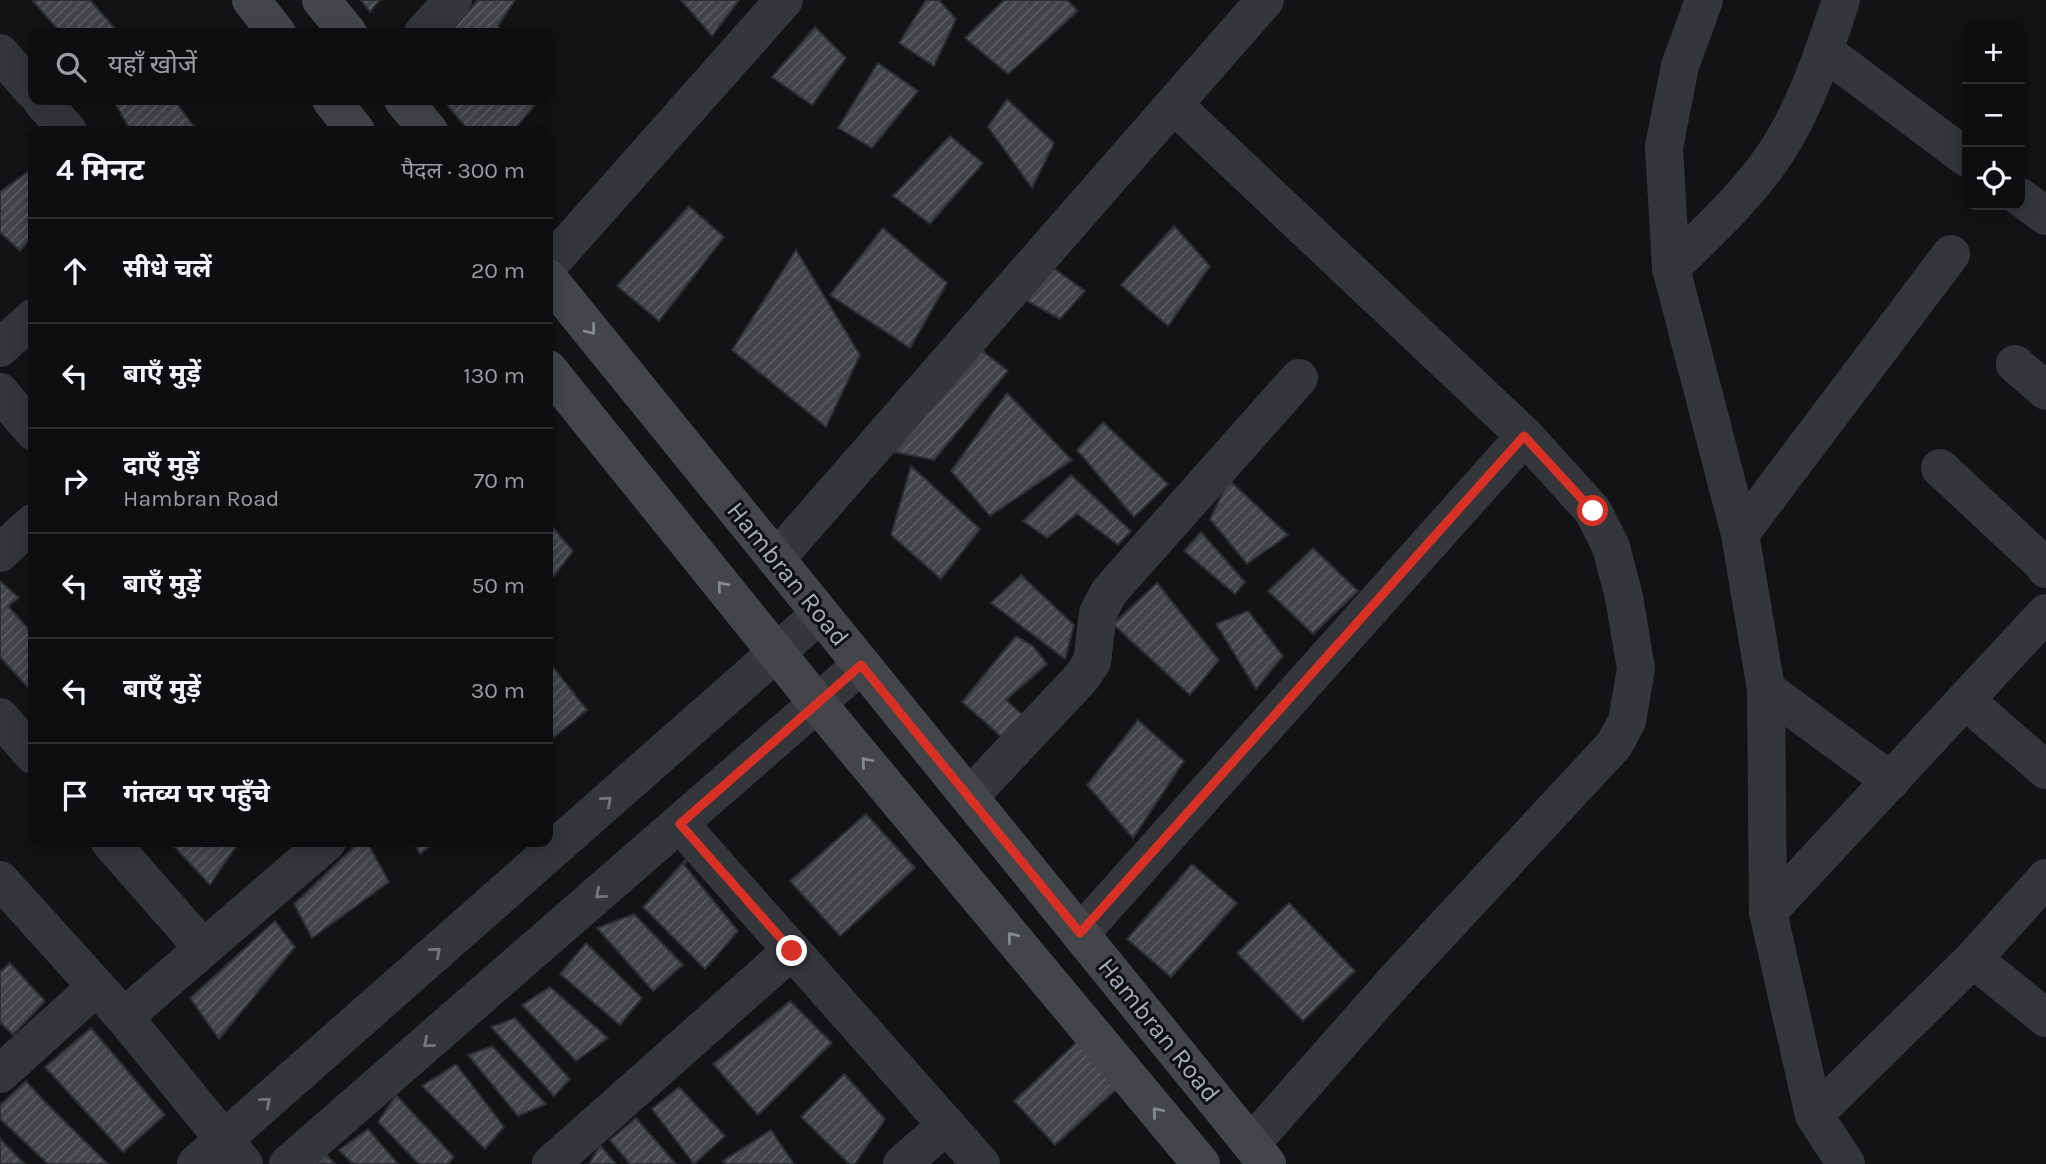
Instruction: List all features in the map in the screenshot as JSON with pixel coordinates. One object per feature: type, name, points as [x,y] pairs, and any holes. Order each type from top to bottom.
[{"type":"main road","points":[[251,0],[273,28]]},
{"type":"main road","points":[[321,0],[344,28]]},
{"type":"main road","points":[[335,105],[352,126]]},
{"type":"main road","points":[[407,105],[425,126]]},
{"type":"main road","name":"Hambran Road","points":[[553,284],[1259,1154]]},
{"type":"main road","name":"Hambran Road","points":[[553,375],[817,703],[1201,1164]]},
{"type":"street","points":[[428,28],[453,0]]},
{"type":"street","points":[[553,259],[785,0]]},
{"type":"street","points":[[776,559],[1265,0]]},
{"type":"street","points":[[1704,0],[1680,66],[1664,147],[1665,203],[1671,268],[1740,534],[1766,689],[1768,912],[1814,1115],[1846,1164]]},
{"type":"street","points":[[1671,268],[1751,187],[1774,155],[1805,97],[1842,0]]},
{"type":"street","points":[[1824,51],[1962,154]]},
{"type":"street","points":[[0,54],[28,85]]},
{"type":"street","points":[[1174,104],[1524,436],[1593,511],[1611,547],[1624,597],[1636,669],[1627,721],[1614,745],[1392,983],[1259,1154]]},
{"type":"street","points":[[45,105],[64,126]]},
{"type":"street","points":[[2025,201],[2046,216]]},
{"type":"street","points":[[1740,534],[1951,254]]},
{"type":"street","points":[[0,348],[28,323]]},
{"type":"street","points":[[2015,364],[2046,391]]},
{"type":"street","points":[[969,797],[1081,678],[1092,662],[1098,613],[1110,592],[1299,378]]},
{"type":"street","points":[[0,392],[28,425]]},
{"type":"street","points":[[1080,933],[1524,436]]},
{"type":"street","points":[[1940,468],[2046,569]]},
{"type":"street","points":[[0,553],[28,528]]},
{"type":"street","points":[[1768,912],[2046,613]]},
{"type":"street","points":[[196,1164],[234,1152],[820,614]]},
{"type":"street","points":[[288,1164],[861,665]]},
{"type":"street","points":[[1766,689],[1891,781]]},
{"type":"street","points":[[1965,700],[2046,769]]},
{"type":"street","points":[[0,718],[28,749]]},
{"type":"street","points":[[680,824],[981,1164]]},
{"type":"street","points":[[114,847],[203,948]]},
{"type":"street","points":[[124,1017],[321,847]]},
{"type":"street","points":[[1814,1115],[1973,959],[2046,878]]},
{"type":"street","points":[[0,880],[124,1017],[234,1152]]},
{"type":"street","points":[[551,1164],[792,951]]},
{"type":"street","points":[[1973,959],[2046,1018]]},
{"type":"street","points":[[0,1074],[96,987]]},
{"type":"street","points":[[902,1164],[947,1125]]},
{"type":"building","points":[[32,0],[90,0],[115,28],[57,28]]},
{"type":"building","points":[[361,0],[380,0],[370,12]]},
{"type":"building","points":[[478,0],[515,0],[498,26],[499,28],[453,28]]},
{"type":"building","points":[[681,0],[739,0],[712,36]]},
{"type":"building","points":[[926,0],[939,0],[956,19],[934,66],[899,43]]},
{"type":"building","points":[[1004,0],[1067,0],[1078,11],[1008,74],[965,38]]},
{"type":"building","points":[[815,27],[846,58],[812,105],[772,77]]},
{"type":"building","points":[[878,63],[918,91],[872,148],[838,128]]},
{"type":"building","points":[[1007,99],[1054,143],[1032,188],[988,127]]},
{"type":"building","points":[[116,105],[178,105],[194,126],[128,126]]},
{"type":"building","points":[[447,105],[535,105],[517,126],[465,126]]},
{"type":"building","points":[[950,136],[983,163],[930,224],[893,196]]},
{"type":"building","points":[[28,172],[28,241],[20,251],[0,232],[0,192]]},
{"type":"building","points":[[689,206],[724,237],[659,321],[617,286]]},
{"type":"building","points":[[1174,226],[1210,266],[1168,326],[1121,285]]},
{"type":"building","points":[[883,228],[947,283],[910,348],[830,295]]},
{"type":"building","points":[[796,250],[860,355],[826,427],[732,350]]},
{"type":"building","points":[[1052,267],[1085,291],[1060,319],[1025,300]]},
{"type":"building","points":[[976,346],[1008,371],[934,460],[894,452]]},
{"type":"building","points":[[1007,393],[1072,460],[990,516],[951,471]]},
{"type":"building","points":[[1103,422],[1168,484],[1134,517],[1077,450]]},
{"type":"building","points":[[911,466],[980,529],[941,579],[891,535]]},
{"type":"building","points":[[1071,475],[1131,531],[1118,545],[1077,514],[1047,538],[1023,521]]},
{"type":"building","points":[[1229,480],[1288,535],[1247,564],[1210,519]]},
{"type":"building","points":[[553,528],[573,551],[553,577]]},
{"type":"building","points":[[1201,532],[1245,582],[1235,594],[1184,551]]},
{"type":"building","points":[[1313,548],[1358,591],[1313,634],[1268,591]]},
{"type":"building","points":[[1021,575],[1074,625],[1065,659],[991,603]]},
{"type":"building","points":[[0,581],[19,598],[8,606],[28,628],[28,688],[0,657]]},
{"type":"building","points":[[1157,583],[1219,660],[1190,695],[1113,624]]},
{"type":"building","points":[[1248,611],[1283,656],[1256,689],[1216,624]]},
{"type":"building","points":[[1016,636],[1033,646],[1047,664],[1006,700],[1023,715],[1003,738],[962,702]]},
{"type":"building","points":[[553,667],[587,710],[553,738]]},
{"type":"building","points":[[1138,720],[1184,761],[1133,838],[1087,785]]},
{"type":"building","points":[[866,814],[915,868],[840,936],[790,881]]},
{"type":"building","points":[[175,847],[236,847],[210,885]]},
{"type":"building","points":[[354,847],[370,847],[389,882],[312,938],[294,904]]},
{"type":"building","points":[[416,847],[429,847],[420,854]]},
{"type":"building","points":[[689,856],[684,865],[738,931],[705,969],[643,907]]},
{"type":"building","points":[[1192,864],[1237,903],[1171,977],[1127,939]]},
{"type":"building","points":[[1289,903],[1355,971],[1303,1021],[1237,953]]},
{"type":"building","points":[[634,914],[683,965],[653,991],[597,928]]},
{"type":"building","points":[[275,921],[295,947],[219,1039],[190,998]]},
{"type":"building","points":[[586,943],[642,998],[620,1025],[560,974]]},
{"type":"building","points":[[10,963],[45,1001],[13,1035],[0,1022],[0,972]]},
{"type":"building","points":[[550,987],[608,1038],[576,1061],[522,1005]]},
{"type":"building","points":[[790,1001],[832,1043],[758,1115],[713,1064]]},
{"type":"building","points":[[515,1018],[570,1079],[554,1096],[491,1027]]},
{"type":"building","points":[[91,1028],[165,1115],[123,1152],[45,1067]]},
{"type":"building","points":[[1077,1042],[1119,1087],[1055,1145],[1014,1101]]},
{"type":"building","points":[[492,1046],[546,1104],[518,1116],[468,1055]]},
{"type":"building","points":[[456,1064],[504,1127],[485,1149],[422,1086]]},
{"type":"building","points":[[844,1074],[885,1119],[855,1164],[849,1164],[801,1117]]},
{"type":"building","points":[[26,1081],[108,1164],[48,1164],[0,1119],[0,1105]]},
{"type":"building","points":[[679,1087],[725,1136],[694,1164],[652,1109]]},
{"type":"building","points":[[396,1095],[454,1157],[448,1164],[419,1164],[378,1122]]},
{"type":"building","points":[[636,1118],[676,1164],[630,1164],[610,1140]]},
{"type":"building","points":[[368,1129],[398,1164],[353,1164],[339,1150]]},
{"type":"building","points":[[771,1130],[794,1164],[726,1164],[723,1161]]},
{"type":"building","points":[[0,1139],[25,1164],[0,1164]]},
{"type":"building","points":[[600,1145],[616,1164],[589,1164]]},
{"type":"building","points":[[322,1150],[335,1164],[312,1164]]},
{"type":"route","points":[[792,951],[680,824],[861,665],[1080,933],[1524,436],[1593,511]]}]
